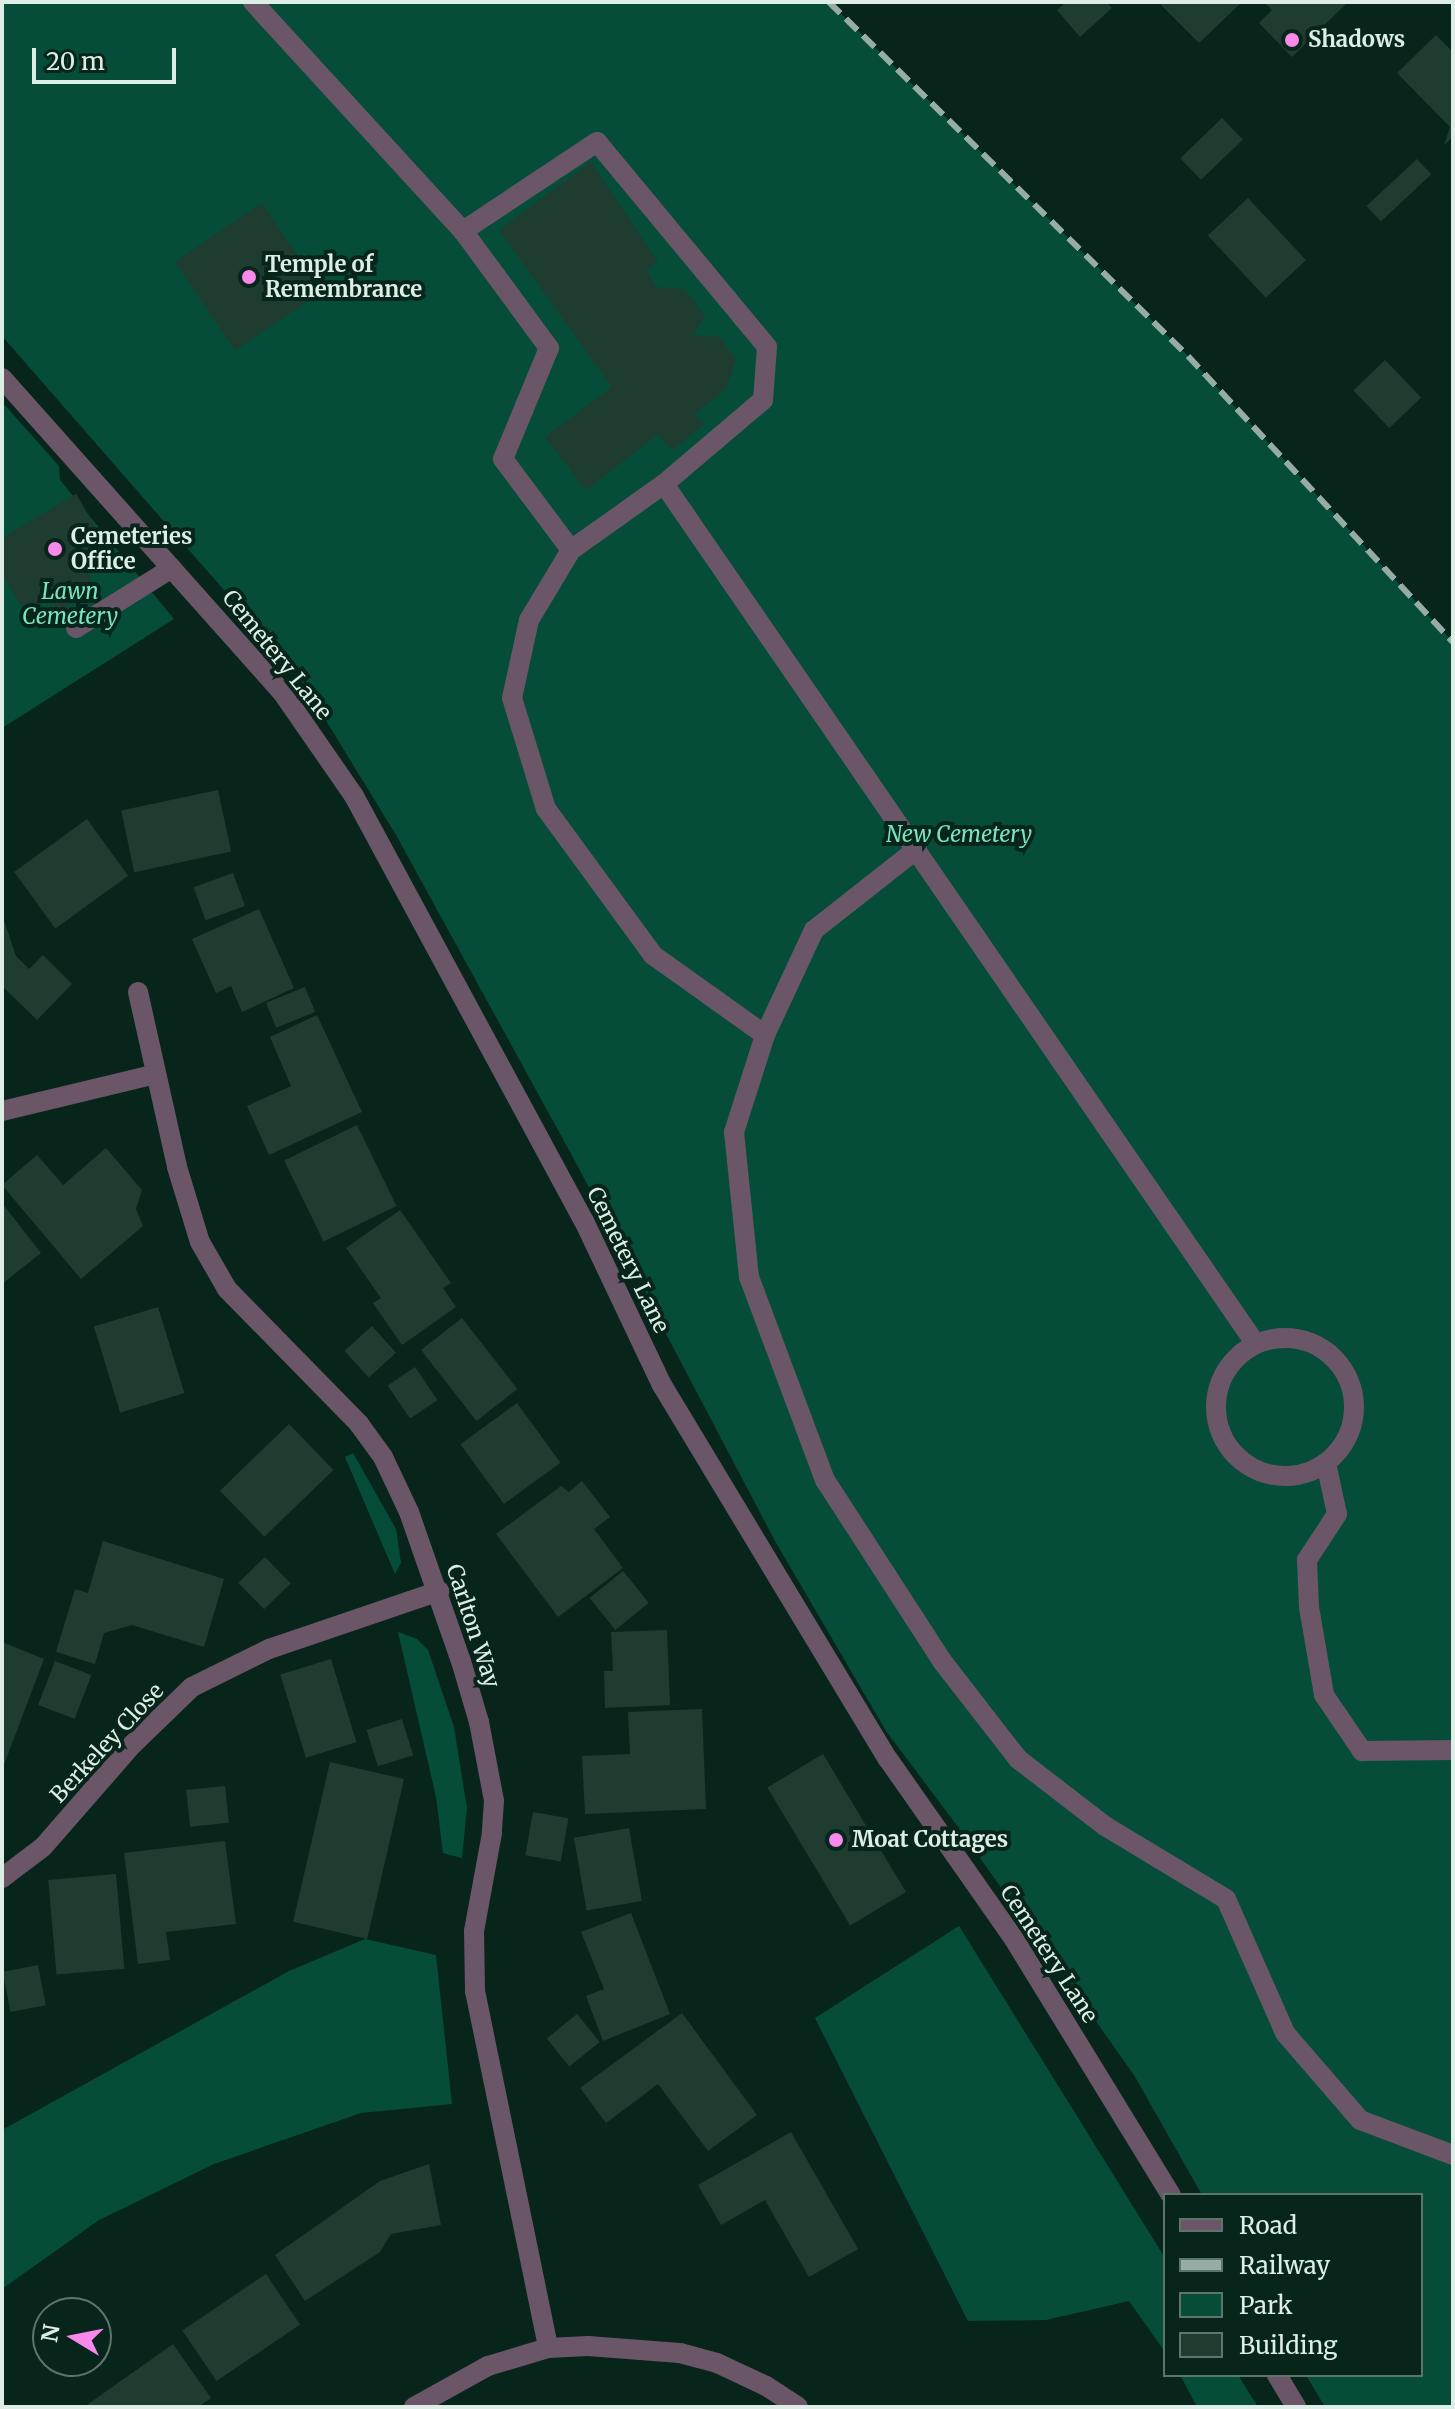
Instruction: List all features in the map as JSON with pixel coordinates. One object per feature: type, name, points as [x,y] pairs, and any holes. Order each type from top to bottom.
[{"type":"street","points":[[253,2],[463,231],[549,348],[503,459],[571,550]]},
{"type":"street","points":[[463,231],[597,142],[767,347],[763,400],[664,484],[571,550],[529,620],[512,698],[546,809],[653,955],[765,1035]]},
{"type":"street","name":"Cemetery Lane","points":[[2,378],[282,692],[354,796],[584,1221],[662,1385],[888,1759],[1014,1939],[1170,2193]]},
{"type":"street","points":[[664,484],[1255,1343]]},
{"type":"street","points":[[76,628],[172,568]]},
{"type":"street","points":[[917,849],[814,930],[765,1035],[734,1132],[749,1277],[825,1480],[942,1661],[1018,1759],[1105,1826],[1226,1899],[1285,2033],[1360,2120],[1453,2155]]},
{"type":"street","name":"Carlton Way","points":[[138,992],[177,1167],[195,1227],[210,1263],[236,1299],[359,1424],[383,1457],[409,1512],[439,1591],[479,1722],[491,1783],[492,1833],[474,1931],[475,1991],[548,2348]]},
{"type":"street","points":[[2,1111],[156,1074]]},
{"type":"street","points":[[1278,1337],[1303,1339],[1337,1359],[1350,1380],[1354,1404],[1351,1428],[1340,1450],[1326,1463],[1304,1474],[1280,1477],[1268,1474],[1235,1456],[1221,1436],[1215,1412],[1217,1388],[1228,1366],[1255,1343],[1278,1337]]},
{"type":"street","points":[[1326,1463],[1337,1514],[1307,1560],[1309,1607],[1324,1695],[1362,1751],[1453,1750]]},
{"type":"street","name":"Berkeley Close","points":[[2,1878],[43,1847],[133,1744],[192,1687],[269,1649],[439,1591]]},
{"type":"street","points":[[414,2407],[488,2366],[548,2348],[588,2346],[680,2353],[742,2374],[798,2407]]},
{"type":"street","points":[[1278,2377],[1296,2407]]},
{"type":"green space","name":"New Cemetery","points":[[2,2],[829,2],[1188,356],[1453,642],[1453,2407],[1325,2407],[1307,2377],[1423,2377],[1423,2193],[1201,2193],[1134,2075],[886,1731],[775,1541],[575,1161],[396,835],[311,696],[257,628],[2,336]]},
{"type":"green space","name":"Lawn Cemetery","points":[[2,402],[59,466],[60,480],[174,619],[2,728]]},
{"type":"green space","points":[[353,1453],[396,1529],[401,1563],[395,1574],[345,1457]]},
{"type":"green space","points":[[398,1632],[417,1639],[428,1650],[454,1727],[467,1808],[462,1858],[443,1853],[436,1797]]},
{"type":"green space","points":[[959,1926],[1163,2255],[1163,2349],[1129,2301],[1046,2320],[968,2321],[815,2018]]},
{"type":"green space","points":[[365,1939],[436,1955],[452,2104],[361,2113],[214,2164],[99,2220],[2,2289],[2,2130],[289,1971]]},
{"type":"green space","points":[[1181,2377],[1239,2377],[1258,2407],[1197,2407]]},
{"type":"building","points":[[1066,2],[1106,2],[1112,8],[1080,37],[1057,10]]},
{"type":"building","points":[[1164,2],[1242,2],[1199,43],[1161,5]]},
{"type":"building","name":"Shadows","points":[[1264,2],[1348,2],[1292,57],[1259,23],[1272,10]]},
{"type":"building","points":[[1436,35],[1453,52],[1453,137],[1444,145],[1450,127],[1397,73]]},
{"type":"building","points":[[1222,118],[1243,140],[1201,180],[1180,158]]},
{"type":"building","points":[[1417,159],[1431,174],[1381,221],[1367,206]]},
{"type":"building","points":[[591,162],[658,262],[646,270],[656,287],[685,289],[705,316],[693,335],[720,337],[736,361],[726,388],[694,415],[705,423],[673,450],[657,435],[586,490],[545,437],[612,387],[499,230]]},
{"type":"building","points":[[1248,198],[1306,260],[1266,298],[1208,236]]},
{"type":"building","name":"Temple of Remembrance","points":[[262,203],[322,292],[235,350],[175,262]]},
{"type":"building","points":[[1385,360],[1421,397],[1389,428],[1353,391]]},
{"type":"building","name":"Cemeteries Office","points":[[76,494],[115,560],[88,575],[97,588],[59,610],[49,599],[25,613],[2,573],[2,538]]},
{"type":"building","points":[[218,790],[231,852],[134,872],[121,811]]},
{"type":"building","points":[[87,819],[128,876],[55,929],[14,872]]},
{"type":"building","points":[[233,873],[245,906],[206,920],[194,887]]},
{"type":"building","points":[[259,909],[294,988],[242,1012],[231,986],[216,993],[192,939]]},
{"type":"building","points":[[2,914],[16,956],[29,969],[43,955],[72,984],[37,1020],[2,986]]},
{"type":"building","points":[[305,987],[315,1012],[276,1028],[266,1003]]},
{"type":"building","points":[[317,1015],[362,1112],[269,1155],[247,1106],[291,1086],[270,1037]]},
{"type":"building","points":[[357,1125],[396,1206],[324,1241],[284,1161]]},
{"type":"building","points":[[106,1148],[142,1190],[136,1209],[143,1226],[81,1279],[2,1185],[37,1155],[63,1185]]},
{"type":"building","points":[[2,1203],[41,1253],[2,1284]]},
{"type":"building","points":[[400,1210],[451,1283],[443,1288],[456,1307],[402,1345],[373,1303],[381,1298],[346,1248]]},
{"type":"building","points":[[158,1307],[184,1393],[120,1413],[94,1327]]},
{"type":"building","points":[[462,1318],[517,1389],[476,1421],[421,1350]]},
{"type":"building","points":[[372,1326],[396,1353],[369,1378],[345,1351]]},
{"type":"building","points":[[415,1367],[437,1400],[410,1419],[388,1385]]},
{"type":"building","points":[[517,1403],[560,1463],[504,1504],[460,1444]]},
{"type":"building","points":[[289,1424],[333,1470],[264,1537],[220,1491]]},
{"type":"building","points":[[582,1481],[610,1517],[594,1529],[623,1568],[558,1617],[496,1534],[561,1486],[569,1492]]},
{"type":"building","points":[[103,1541],[224,1579],[204,1647],[132,1625],[104,1633],[95,1664],[56,1652],[75,1589],[88,1593]]},
{"type":"building","points":[[265,1557],[291,1584],[264,1609],[238,1583]]},
{"type":"building","points":[[623,1571],[649,1603],[615,1630],[590,1598]]},
{"type":"building","points":[[667,1630],[670,1705],[605,1708],[604,1671],[613,1671],[611,1632]]},
{"type":"building","points":[[2,1642],[44,1659],[2,1770]]},
{"type":"building","points":[[331,1659],[356,1742],[306,1758],[280,1674]]},
{"type":"building","points":[[55,1661],[91,1675],[75,1719],[38,1705]]},
{"type":"building","points":[[702,1709],[706,1809],[585,1814],[582,1756],[630,1754],[628,1712]]},
{"type":"building","points":[[402,1719],[413,1755],[378,1766],[367,1730]]},
{"type":"building","name":"Moat Cottages","points":[[823,1754],[906,1892],[850,1925],[767,1787]]},
{"type":"building","points":[[330,1762],[404,1779],[367,1939],[293,1922]]},
{"type":"building","points":[[225,1786],[229,1823],[190,1827],[186,1790]]},
{"type":"building","points":[[533,1812],[568,1818],[561,1862],[525,1855]]},
{"type":"building","points":[[629,1828],[642,1901],[587,1911],[574,1838]]},
{"type":"building","points":[[225,1841],[236,1924],[166,1932],[170,1960],[138,1964],[124,1853]]},
{"type":"building","points":[[116,1874],[124,1969],[57,1975],[48,1880]]},
{"type":"building","points":[[631,1913],[670,2014],[603,2041],[586,1996],[604,1989],[581,1932]]},
{"type":"building","points":[[38,1965],[46,2005],[10,2012],[3,1972]]},
{"type":"building","points":[[682,2013],[757,2115],[708,2151],[658,2084],[606,2123],[580,2088]]},
{"type":"building","points":[[577,2014],[600,2042],[569,2067],[547,2039]]},
{"type":"building","points":[[791,2132],[858,2249],[809,2277],[765,2200],[721,2225],[698,2185]]},
{"type":"building","points":[[429,2164],[441,2225],[391,2234],[380,2252],[305,2301],[275,2255],[380,2181]]},
{"type":"building","points":[[266,2274],[300,2325],[216,2381],[182,2330]]},
{"type":"building","points":[[173,2344],[211,2398],[198,2407],[84,2407]]},
{"type":"railway","points":[[829,2],[1188,356],[1453,642]]},
{"type":"place","name":"Shadows","points":[[1292,40]]},
{"type":"place","name":"Temple of Remembrance","points":[[249,277]]},
{"type":"place","name":"Cemeteries Office","points":[[55,549]]},
{"type":"place","name":"Moat Cottages","points":[[836,1840]]}]
